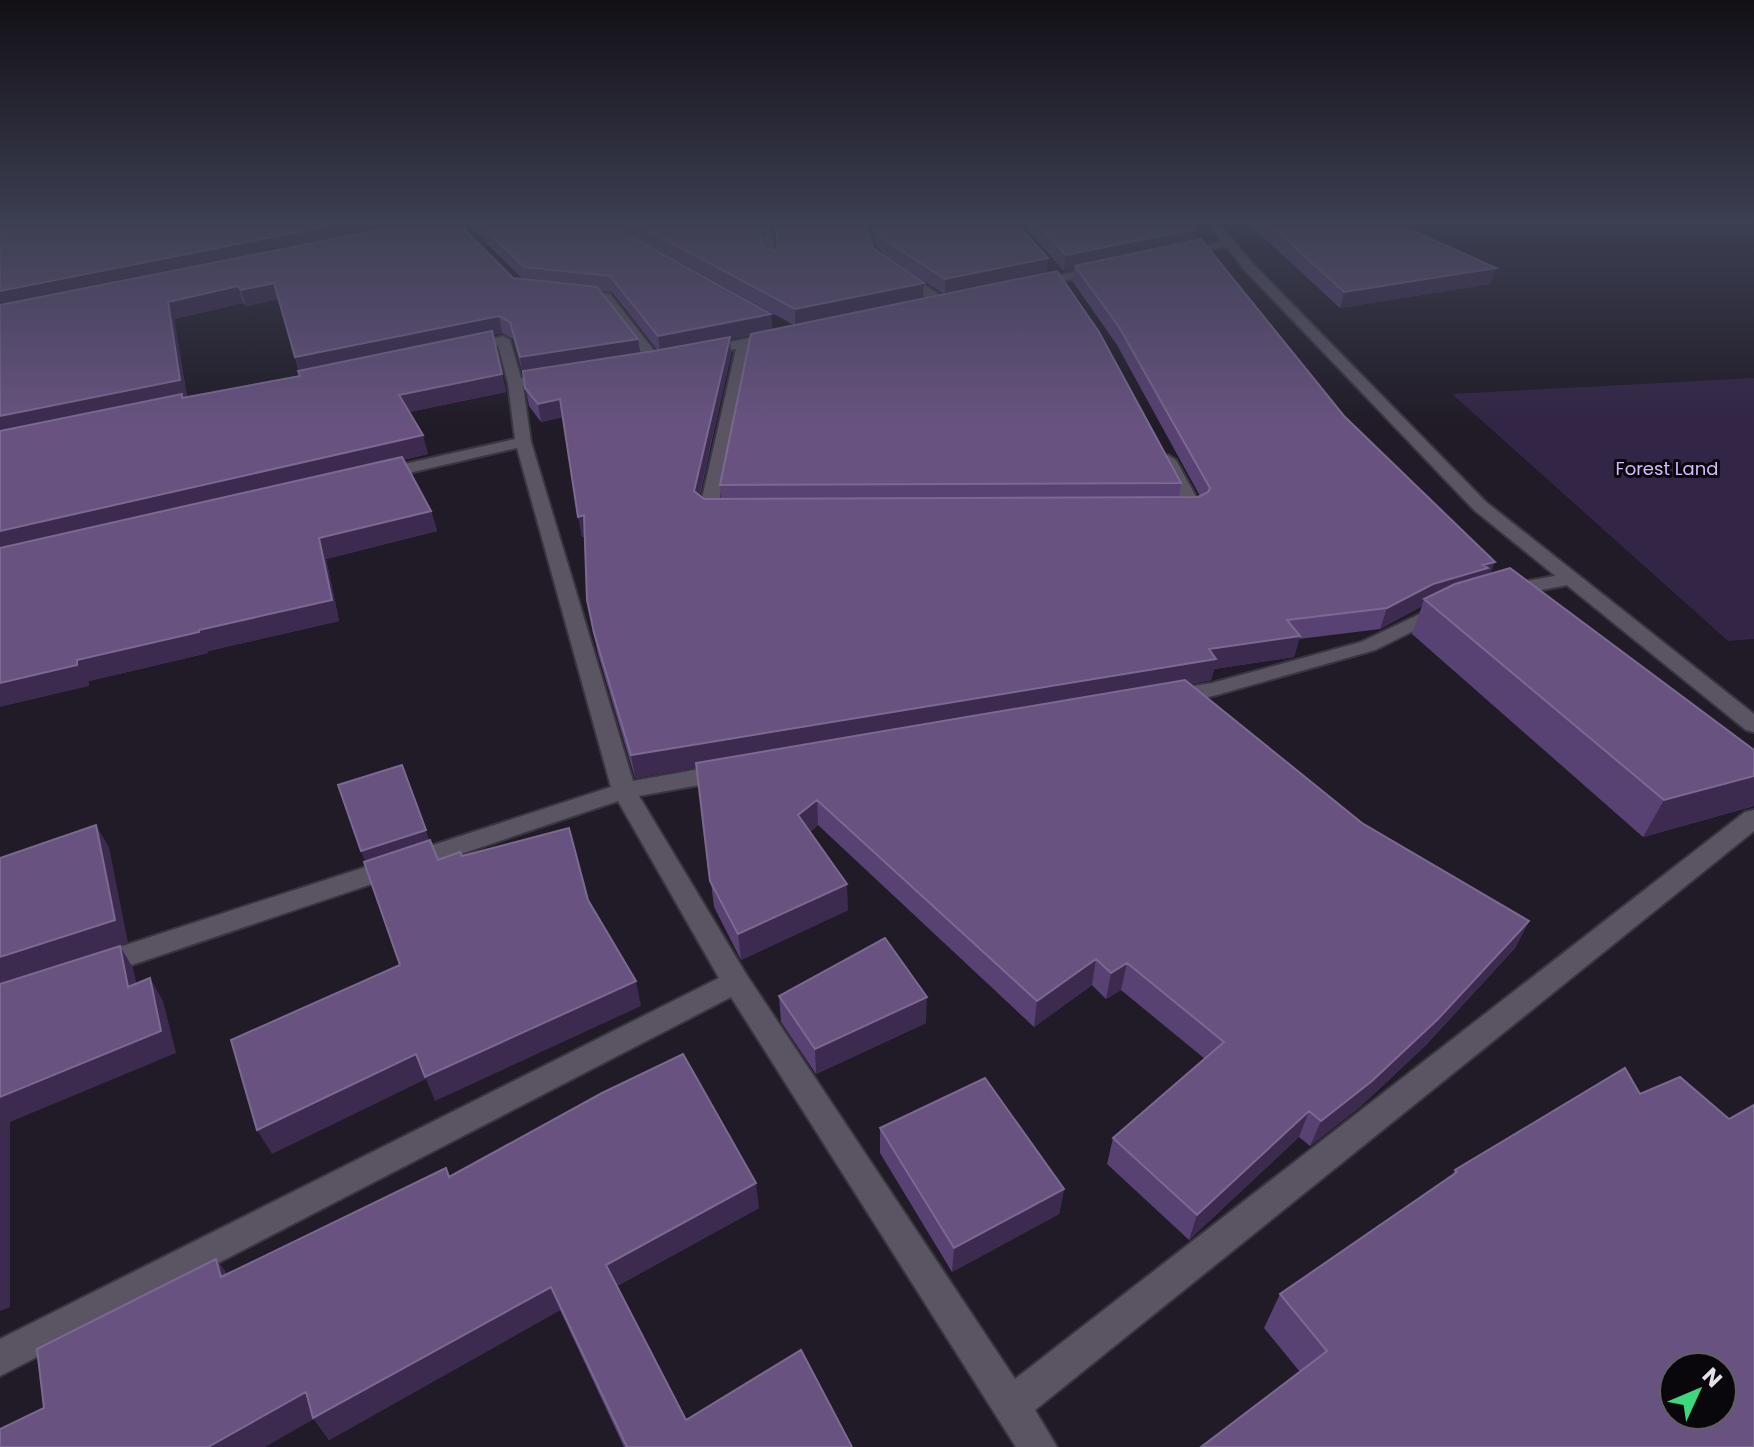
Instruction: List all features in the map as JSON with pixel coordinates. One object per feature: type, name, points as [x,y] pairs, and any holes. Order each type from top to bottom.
[{"type":"street","points":[[925,292],[941,302]]},
{"type":"street","points":[[1273,292],[1480,506],[1754,725]]},
{"type":"street","points":[[578,295],[605,297],[671,359]]},
{"type":"street","points":[[640,364],[792,333],[779,326]]},
{"type":"street","points":[[457,350],[503,340],[515,383],[523,442],[624,791],[736,982],[1038,1447]]},
{"type":"street","points":[[739,511],[708,511],[744,342]]},
{"type":"street","points":[[515,383],[562,376]]},
{"type":"street","points":[[1158,441],[1194,509],[1163,509]]},
{"type":"street","points":[[354,481],[523,442]]},
{"type":"street","points":[[1487,595],[1571,579]]},
{"type":"street","points":[[1150,699],[1213,689],[1368,646],[1434,611],[1461,603]]},
{"type":"street","points":[[73,974],[624,791],[746,769]]},
{"type":"street","points":[[1012,1405],[1754,818]]},
{"type":"street","points":[[0,1358],[736,982]]},
{"type":"green space","name":"Forest Land","points":[[1754,378],[1754,639],[1728,641],[1452,394]]},
{"type":"building","points":[[68,292],[214,292],[168,302],[180,380],[0,416],[0,305]]},
{"type":"building","points":[[276,292],[601,292],[638,339],[520,357],[510,322],[499,316],[295,357]]},
{"type":"building","points":[[622,292],[730,292],[771,314],[658,336]]},
{"type":"building","points":[[762,292],[882,292],[795,309]]},
{"type":"building","points":[[957,292],[1071,292],[1099,332],[1181,483],[720,485],[751,334]]},
{"type":"building","points":[[1093,292],[1243,292],[1344,416],[1495,562],[1483,565],[1488,568],[1433,584],[1387,608],[1287,620],[1300,636],[1209,649],[1216,659],[631,755],[587,600],[584,515],[578,517],[560,399],[538,404],[525,388],[523,371],[730,337],[694,491],[704,499],[1198,497],[1208,492],[1210,488],[1119,327]]},
{"type":"building","points":[[492,331],[502,374],[399,395],[423,435],[0,531],[0,431],[182,394],[182,398],[300,376],[298,371]]},
{"type":"building","points":[[402,457],[431,511],[319,538],[332,600],[77,660],[77,665],[0,683],[0,548]]},
{"type":"building","points":[[1510,568],[1754,750],[1754,776],[1664,800],[1424,599],[1455,584]]},
{"type":"building","points":[[1185,680],[1362,823],[1529,921],[1438,1019],[1372,1081],[1321,1121],[1309,1111],[1197,1215],[1113,1138],[1224,1042],[1127,963],[1111,973],[1096,959],[1037,1001],[817,800],[798,815],[847,884],[738,934],[710,881],[696,763]]},
{"type":"building","points":[[402,765],[426,830],[361,851],[338,785]]},
{"type":"building","points":[[96,825],[115,920],[0,957],[0,858]]},
{"type":"building","points":[[569,828],[588,900],[636,981],[425,1077],[416,1054],[257,1130],[231,1040],[400,965],[364,862],[430,840],[438,860],[460,852],[462,856]]},
{"type":"building","points":[[885,938],[927,997],[815,1049],[779,996]]},
{"type":"building","points":[[120,946],[128,987],[150,978],[161,1031],[0,1097],[0,984]]},
{"type":"building","points":[[683,1054],[756,1183],[606,1265],[686,1420],[801,1350],[852,1447],[627,1447],[551,1287],[313,1418],[306,1392],[208,1447],[0,1447],[0,1429],[44,1408],[37,1349],[216,1259],[221,1277],[446,1168],[449,1177],[602,1093]]},
{"type":"building","points":[[1625,1068],[1640,1094],[1680,1077],[1729,1119],[1754,1105],[1754,1447],[1201,1447],[1327,1351],[1280,1294],[1457,1172],[1455,1170]]},
{"type":"building","points":[[985,1078],[1064,1189],[954,1248],[880,1128]]}]
